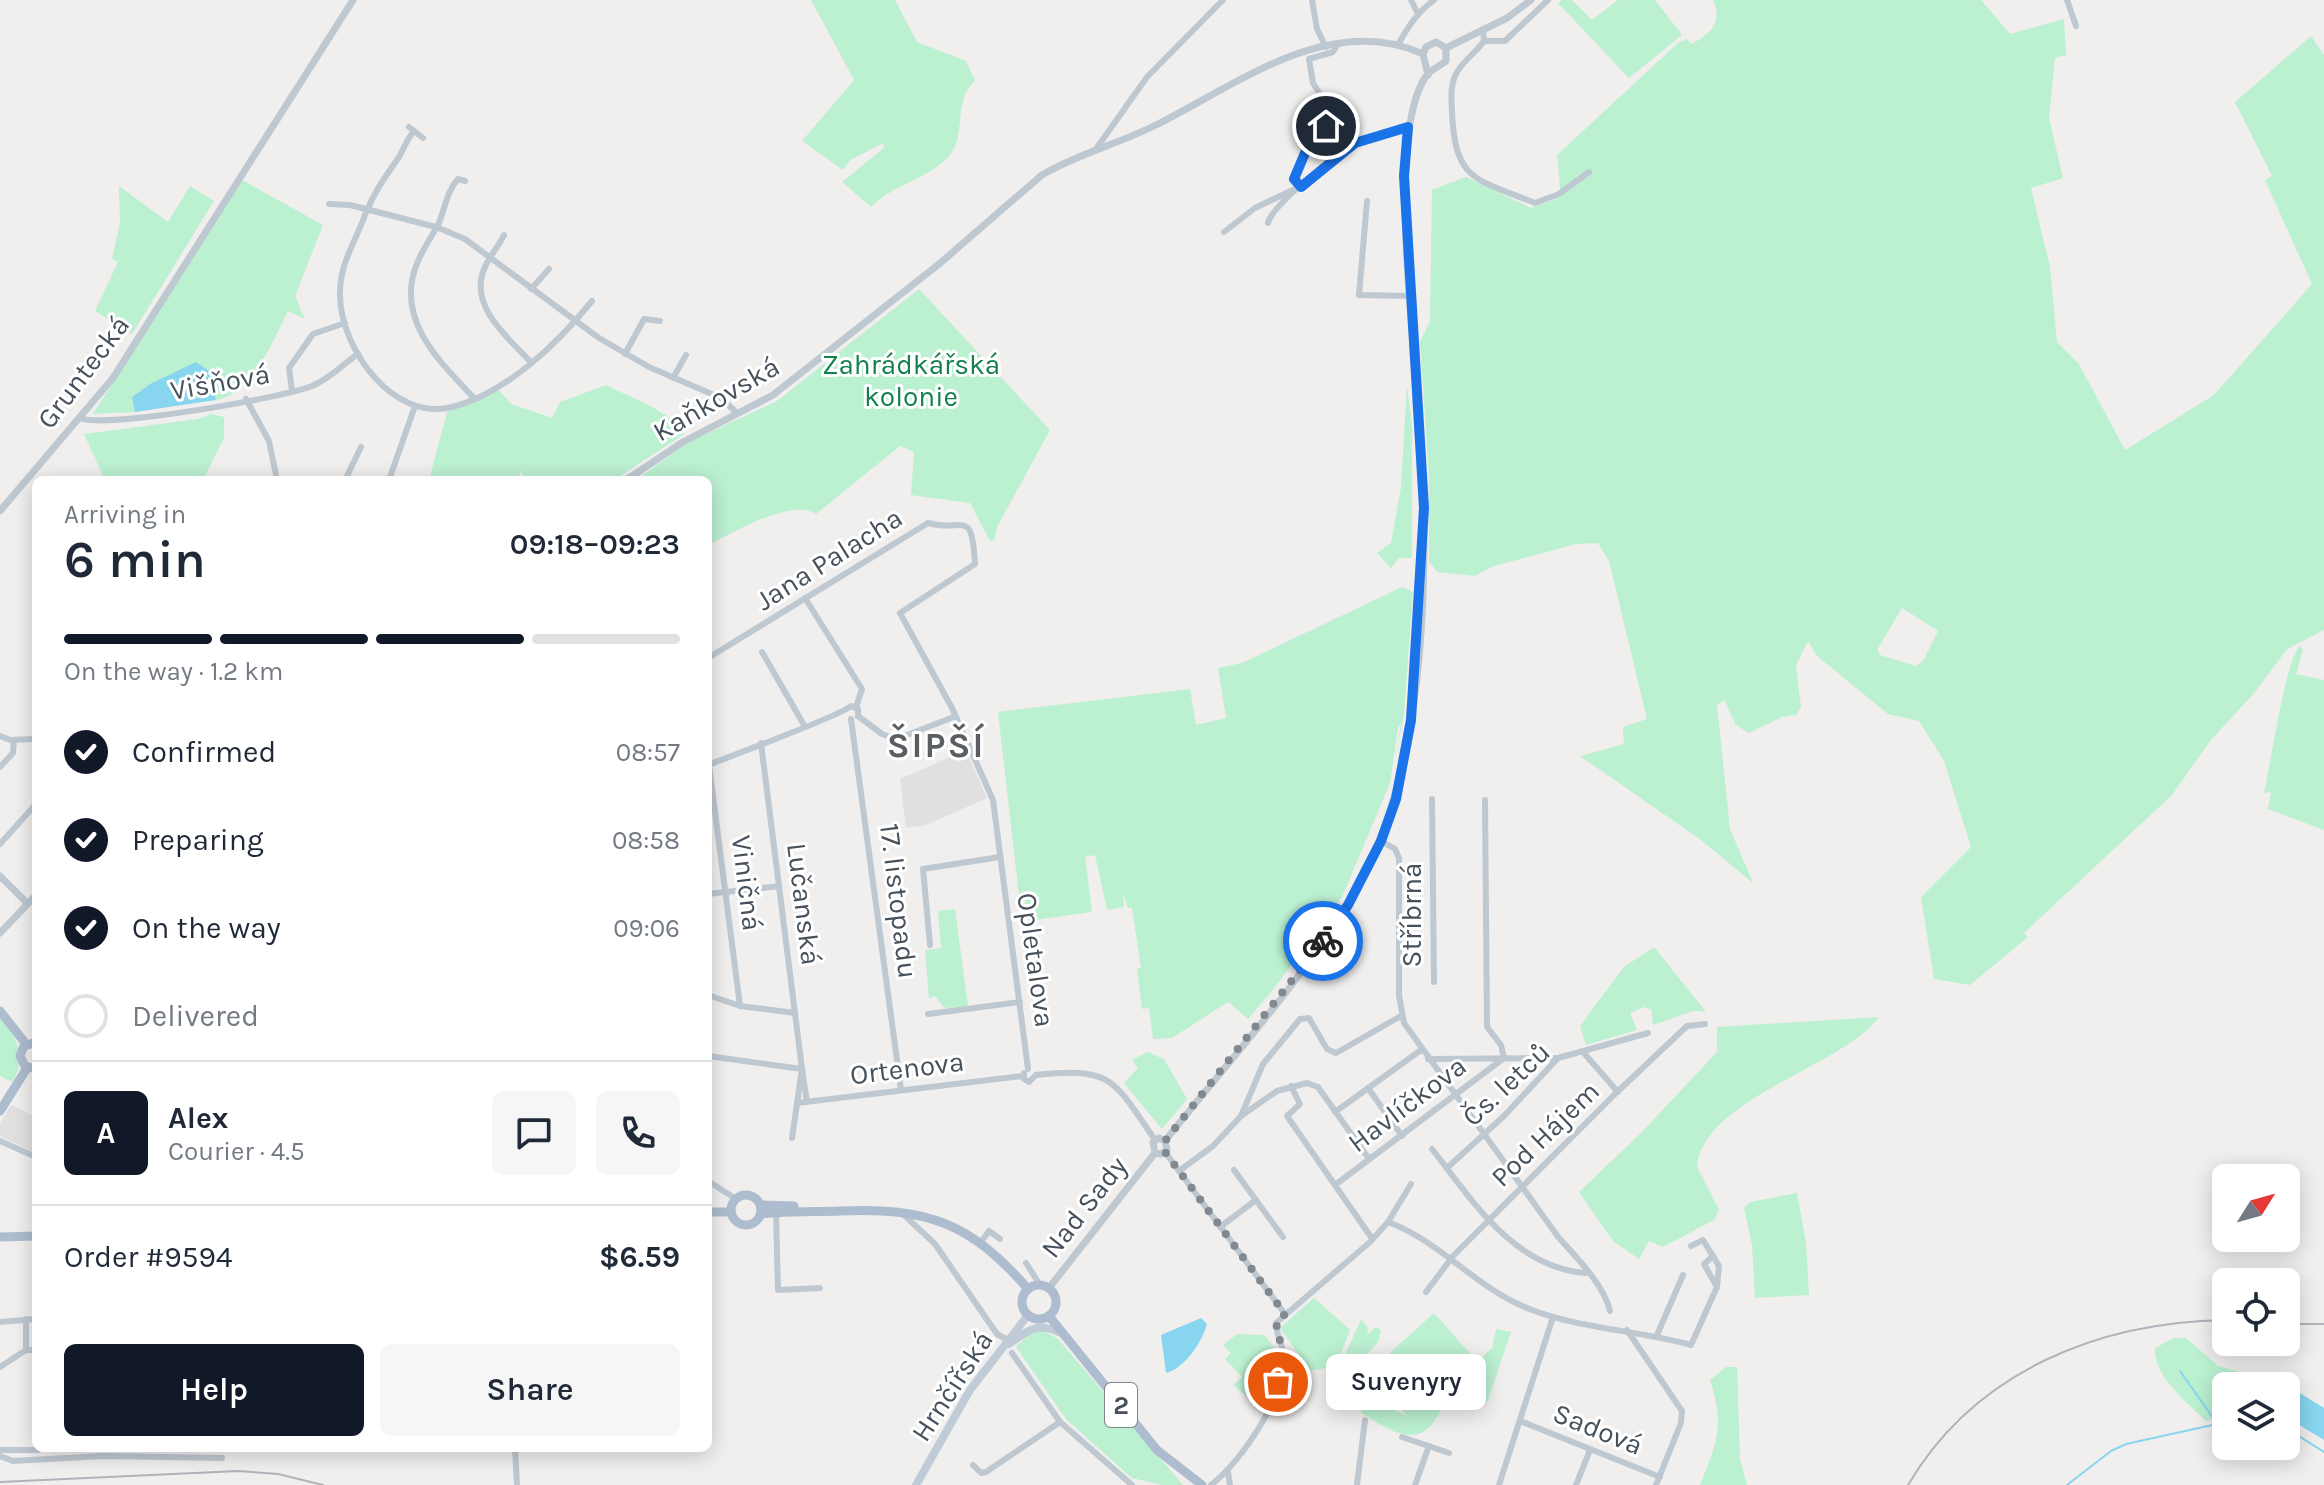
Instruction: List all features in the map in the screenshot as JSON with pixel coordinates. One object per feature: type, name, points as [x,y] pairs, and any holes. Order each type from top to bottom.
[{"type":"main road","points":[[0,1011],[31,1043],[20,1056],[32,1068],[0,1111]]},
{"type":"main road","points":[[761,1210],[755,1223],[746,1226],[735,1220],[731,1212],[736,1199],[749,1195],[761,1210],[776,1212],[857,1209]]},
{"type":"main road","points":[[761,1210],[902,1210],[939,1220],[981,1242],[1028,1289]]},
{"type":"main road","points":[[712,1212],[731,1212]]},
{"type":"main road","points":[[0,1237],[32,1236]]},
{"type":"main road","points":[[1045,1286],[1056,1303],[1049,1316],[1040,1319],[1028,1315],[1022,1304],[1028,1289],[1045,1286]]},
{"type":"main road","name":"Hrnčířská","points":[[916,1485],[951,1419],[1028,1315]]},
{"type":"main road","name":"2","points":[[1049,1316],[1157,1450],[1202,1485]]},
{"type":"main road","points":[[1001,1348],[1036,1326],[1046,1325],[1064,1334]]},
{"type":"street","name":"Gruntecká","points":[[0,511],[113,378],[353,0]]},
{"type":"street","points":[[1094,150],[1147,77],[1223,0]]},
{"type":"street","points":[[1312,0],[1317,29],[1326,47]]},
{"type":"street","points":[[1399,43],[1414,25],[1417,12],[1411,0]]},
{"type":"street","points":[[1417,12],[1434,0]]},
{"type":"street","points":[[1446,48],[1507,18],[1531,0]]},
{"type":"street","points":[[1548,0],[1505,41],[1484,41],[1458,70],[1451,95],[1457,159],[1473,176],[1535,203],[1559,194],[1589,172]]},
{"type":"street","points":[[2067,0],[2076,26]]},
{"type":"street","points":[[1482,28],[1484,41]]},
{"type":"street","points":[[1094,150],[1160,123],[1255,69],[1326,47],[1399,43],[1424,50],[1436,42],[1446,48],[1448,58],[1428,75]]},
{"type":"street","points":[[1301,187],[1294,179],[1298,167],[1326,126],[1324,101],[1313,83],[1309,59],[1333,52],[1337,45]]},
{"type":"street","points":[[1165,1141],[1348,905],[1381,841],[1396,799],[1409,736],[1422,581],[1424,508],[1404,176],[1408,127],[1428,75],[1424,50]]},
{"type":"street","points":[[1428,64],[1458,70]]},
{"type":"street","points":[[1268,223],[1269,216],[1355,143],[1408,127]]},
{"type":"street","points":[[423,138],[412,129],[375,189],[341,277],[340,296],[345,323],[358,354],[384,386],[415,406],[447,408],[474,398],[531,362],[592,301]]},
{"type":"street","name":"Kaňkovská","points":[[632,476],[683,442],[773,395],[939,264],[1042,175],[1094,150]]},
{"type":"street","points":[[465,181],[458,179],[453,184],[414,272],[411,305],[428,345],[474,398]]},
{"type":"street","points":[[1224,232],[1255,208],[1301,187]]},
{"type":"street","points":[[1359,295],[1367,201]]},
{"type":"street","points":[[329,204],[436,227],[465,239],[574,322],[625,354],[721,398],[737,413]]},
{"type":"street","points":[[504,235],[481,278],[484,306],[531,362]]},
{"type":"street","points":[[531,289],[549,269]]},
{"type":"street","points":[[1349,295],[1412,299]]},
{"type":"street","points":[[625,354],[644,319],[660,321]]},
{"type":"street","points":[[292,391],[289,368],[310,336],[345,323]]},
{"type":"street","name":"Višňová","points":[[80,418],[122,420],[292,391],[318,383],[358,354]]},
{"type":"street","points":[[673,378],[686,355]]},
{"type":"street","points":[[246,399],[269,441],[276,476]]},
{"type":"street","points":[[390,476],[415,406]]},
{"type":"street","points":[[347,476],[361,447]]},
{"type":"street","name":"Jana Palacha","points":[[712,656],[928,523],[944,528],[958,522],[964,523],[972,535],[975,564],[900,613]]},
{"type":"street","name":"17. listopadu","points":[[805,598],[862,689],[852,716],[901,1090]]},
{"type":"street","name":"Opletalova","points":[[900,613],[956,716],[993,800],[1028,1069]]},
{"type":"street","points":[[762,652],[804,725]]},
{"type":"street","points":[[856,707],[849,707],[852,716],[897,739],[956,716]]},
{"type":"street","points":[[712,764],[804,725],[852,716]]},
{"type":"street","points":[[0,736],[14,740],[32,739]]},
{"type":"street","points":[[0,767],[13,753],[14,740]]},
{"type":"street","name":"Lučanská","points":[[761,743],[807,1102]]},
{"type":"street","name":"Viničná","points":[[712,787],[740,1006]]},
{"type":"street","name":"Stříbrná","points":[[1432,799],[1434,982]]},
{"type":"street","points":[[1485,800],[1487,1027],[1501,1045],[1504,1058]]},
{"type":"street","points":[[0,844],[32,808]]},
{"type":"street","points":[[1381,841],[1395,849],[1399,858],[1401,1016],[1421,1050],[1608,1302],[1610,1311]]},
{"type":"street","name":"Opletalova","points":[[930,945],[923,869],[1000,857]]},
{"type":"street","points":[[0,876],[27,903]]},
{"type":"street","points":[[712,894],[779,886]]},
{"type":"street","points":[[0,933],[32,899]]},
{"type":"street","points":[[712,996],[740,1006],[795,1013]]},
{"type":"street","points":[[928,1014],[1020,1002]]},
{"type":"street","points":[[1241,1116],[1263,1064],[1300,1019],[1309,1018],[1327,1049],[1336,1053],[1401,1016]]},
{"type":"street","name":"Pod Hájem","points":[[1426,1292],[1450,1260],[1618,1092],[1687,1026],[1705,1024]]},
{"type":"street","name":"Čs. letců","points":[[1447,1168],[1484,1135],[1558,1058],[1648,1033]]},
{"type":"street","points":[[1335,1112],[1421,1050]]},
{"type":"street","points":[[1583,1052],[1618,1092]]},
{"type":"street","points":[[712,1057],[802,1069]]},
{"type":"street","name":"Havlíčkova","points":[[1335,1185],[1504,1058]]},
{"type":"street","points":[[1428,1059],[1558,1058]]},
{"type":"street","name":"Lučanská","points":[[792,1138],[802,1069]]},
{"type":"street","points":[[1023,1076],[1028,1069],[1036,1075],[1077,1070],[1106,1079],[1123,1095],[1155,1140]]},
{"type":"street","name":"Ortenova","points":[[797,1103],[1023,1076],[1031,1082],[1036,1075]]},
{"type":"street","points":[[1179,1171],[1213,1146],[1241,1116],[1291,1086],[1313,1083],[1369,1159]]},
{"type":"street","points":[[1291,1086],[1300,1104],[1287,1116],[1371,1237]]},
{"type":"street","points":[[1368,1088],[1402,1136]]},
{"type":"street","name":"Nad Sady","points":[[1045,1286],[1155,1153],[1165,1152],[1165,1141],[1155,1140],[1152,1146],[1155,1153]]},
{"type":"street","points":[[0,1141],[32,1155]]},
{"type":"street","points":[[1432,1149],[1506,1239],[1535,1257],[1586,1273]]},
{"type":"street","points":[[1165,1152],[1285,1314]]},
{"type":"street","points":[[1234,1170],[1283,1237]]},
{"type":"street","points":[[712,1184],[736,1199]]},
{"type":"street","points":[[1211,1485],[1228,1472],[1255,1436],[1278,1382],[1284,1359],[1276,1323],[1370,1242],[1371,1237],[1388,1222],[1411,1184]]},
{"type":"street","points":[[1220,1227],[1256,1200]]},
{"type":"street","points":[[902,1210],[904,1218],[926,1234],[997,1334],[1008,1340]]},
{"type":"street","points":[[776,1212],[778,1290],[820,1288]]},
{"type":"street","points":[[1388,1222],[1423,1239],[1507,1299],[1553,1317],[1657,1335],[1691,1345],[1717,1287],[1719,1266],[1703,1240],[1691,1246]]},
{"type":"street","points":[[981,1242],[989,1231],[1000,1239]]},
{"type":"street","points":[[1713,1256],[1704,1264],[1717,1287]]},
{"type":"street","points":[[1026,1263],[1045,1286]]},
{"type":"street","points":[[1657,1335],[1683,1275]]},
{"type":"street","points":[[1499,1485],[1553,1317]]},
{"type":"street","points":[[26,1319],[26,1350]]},
{"type":"street","points":[[0,1322],[32,1319]]},
{"type":"street","points":[[1627,1330],[1681,1407],[1681,1423],[1656,1485]]},
{"type":"street","points":[[0,1366],[26,1350],[32,1350]]},
{"type":"street","points":[[1012,1353],[1060,1422],[1132,1485]]},
{"type":"street","points":[[1357,1485],[1365,1420]]},
{"type":"street","name":"Sadová","points":[[1520,1421],[1660,1477]]},
{"type":"street","points":[[973,1465],[981,1473],[986,1472],[1060,1422]]},
{"type":"street","points":[[1402,1437],[1449,1453]]},
{"type":"street","points":[[1415,1485],[1429,1446]]},
{"type":"street","points":[[0,1453],[32,1450]]},
{"type":"street","points":[[1576,1485],[1590,1450]]},
{"type":"street","points":[[515,1452],[517,1485]]},
{"type":"street","points":[[0,1453],[13,1461],[103,1456],[222,1458]]},
{"type":"street","points":[[1228,1472],[1230,1485]]},
{"type":"shaded area","points":[[966,750],[987,798],[926,825],[906,828],[900,779]]},
{"type":"shaded area","points":[[11,1105],[32,1115],[32,1151],[0,1136],[0,1124]]},
{"type":"green space","points":[[811,0],[895,0],[917,42],[966,61],[975,81],[964,97],[958,138],[949,156],[932,170],[889,193],[871,207],[842,182],[884,148],[883,143],[849,161],[843,170],[802,141],[854,80]]},
{"type":"green space","points":[[1572,0],[1592,20],[1618,0],[1655,0],[1682,35],[1629,78],[1558,3]]},
{"type":"green space","points":[[1713,0],[1981,0],[2010,34],[2064,19],[2066,55],[2055,58],[2049,118],[2063,178],[2031,188],[2050,267],[2057,342],[2079,364],[2125,450],[2214,395],[2312,284],[2265,180],[2272,176],[2235,102],[2311,36],[2324,55],[2324,630],[2287,649],[2255,692],[2211,740],[2172,795],[2024,933],[2028,937],[1970,985],[1934,979],[1921,897],[1971,847],[1944,761],[1919,721],[1888,714],[1817,656],[1808,641],[1796,665],[1801,707],[1796,715],[1782,717],[1749,733],[1736,725],[1724,700],[1717,705],[1730,829],[1753,883],[1701,840],[1580,756],[1624,744],[1623,727],[1647,719],[1609,561],[1598,543],[1576,544],[1494,566],[1475,576],[1437,572],[1429,561],[1429,476],[1420,342],[1430,321],[1432,190],[1466,177],[1531,208],[1561,197],[1557,155],[1678,43],[1687,39],[1691,44],[1709,32],[1716,21]],"holes":[[[1902,608],[1938,631],[1923,661],[1916,666],[1880,655],[1877,650]]]},
{"type":"green space","points":[[242,180],[323,225],[295,296],[305,319],[288,311],[251,377],[229,396],[216,400],[212,373],[150,384],[132,397],[135,412],[93,414]]},
{"type":"green space","points":[[119,186],[168,222],[190,186],[214,201],[132,334],[95,311],[118,262],[112,259],[120,223]]},
{"type":"green space","name":"Zahrádkářská kolonie","points":[[919,289],[1050,430],[997,527],[995,539],[990,541],[970,503],[911,495],[914,452],[900,446],[816,514],[806,510],[779,513],[712,543],[712,476],[642,476],[689,442],[777,401]]},
{"type":"green space","points":[[606,385],[660,411],[684,434],[620,476],[523,476],[522,471],[519,476],[430,476],[447,412],[498,389],[511,404],[552,418],[560,402]]},
{"type":"green space","points":[[1407,385],[1412,427],[1412,558],[1399,558],[1391,568],[1377,553],[1391,543],[1401,487]]},
{"type":"green space","points":[[211,414],[224,417],[224,438],[205,476],[103,476],[84,434],[198,419]]},
{"type":"green space","points":[[1402,587],[1413,592],[1404,714],[1395,759],[1401,723],[1398,728],[1390,783],[1342,897],[1251,1019],[1273,989],[1248,1019],[1228,1002],[1172,1038],[1153,1039],[1149,1008],[1142,1009],[1137,969],[1141,968],[1132,908],[1128,908],[1123,894],[1124,907],[1107,910],[1095,855],[1085,857],[1092,912],[1028,921],[1025,901],[1019,896],[998,712],[1190,689],[1196,725],[1226,718],[1218,668],[1242,663]]},
{"type":"green space","points":[[2300,646],[2303,650],[2296,674],[2324,680],[2324,830],[2268,809],[2271,792],[2264,793],[2284,690]]},
{"type":"green space","points":[[955,909],[968,1006],[944,1008],[935,996],[929,998],[925,950],[941,948],[938,911]]},
{"type":"green space","points":[[1654,947],[1706,1012],[1693,1011],[1653,1025],[1651,1010],[1644,1007],[1630,1013],[1637,1030],[1586,1045],[1580,1026],[1624,967]]},
{"type":"green space","points":[[0,1015],[18,1047],[19,1064],[12,1082],[0,1076]]},
{"type":"green space","points":[[1879,1017],[1861,1035],[1836,1052],[1776,1085],[1722,1122],[1705,1143],[1697,1167],[1719,1210],[1714,1220],[1663,1247],[1649,1241],[1639,1259],[1613,1241],[1579,1192],[1641,1133],[1717,1052],[1717,1027]]},
{"type":"green space","points":[[1147,1052],[1164,1059],[1187,1099],[1162,1129],[1124,1083],[1138,1068],[1132,1060]]},
{"type":"green space","points":[[1797,1193],[1806,1243],[1809,1295],[1755,1298],[1752,1245],[1744,1208],[1750,1202]]},
{"type":"green space","points":[[1314,1298],[1350,1330],[1336,1366],[1310,1371],[1280,1328]]},
{"type":"green space","points":[[1434,1313],[1473,1357],[1416,1410],[1442,1389],[1448,1392],[1433,1423],[1415,1435],[1404,1434],[1362,1413],[1357,1395],[1341,1373],[1341,1363],[1361,1320],[1367,1326],[1368,1334],[1376,1327],[1381,1330],[1378,1342],[1362,1360],[1357,1353],[1356,1362],[1360,1365],[1365,1360],[1369,1362],[1365,1377],[1369,1388],[1407,1416],[1369,1372]]},
{"type":"green space","points":[[1496,1329],[1511,1332],[1487,1403],[1448,1389],[1492,1348]]},
{"type":"green space","points":[[1041,1330],[1057,1338],[1183,1485],[1162,1485],[1132,1478],[1066,1419],[1016,1347],[1031,1332]]},
{"type":"green space","points":[[1237,1334],[1264,1335],[1276,1353],[1276,1370],[1260,1407],[1233,1385],[1242,1377],[1225,1359],[1231,1353],[1223,1345]]},
{"type":"green space","points":[[2174,1338],[2186,1338],[2218,1366],[2239,1372],[2212,1372],[2212,1419],[2206,1421],[2173,1388],[2160,1369],[2155,1348]]},
{"type":"green space","points":[[1726,1367],[1737,1367],[1740,1459],[1747,1485],[1700,1485],[1717,1434],[1717,1409],[1710,1380]]},
{"type":"water","points":[[196,362],[212,373],[216,400],[135,412],[132,397],[150,384]]},
{"type":"water","points":[[1201,1318],[1207,1324],[1197,1346],[1180,1366],[1166,1373],[1161,1335]]},
{"type":"water","points":[[2300,1393],[2324,1408],[2324,1440],[2300,1425]]},
{"type":"waterway","points":[[2180,1371],[2212,1416]]},
{"type":"waterway","points":[[2067,1485],[2111,1451],[2126,1444],[2212,1425]]},
{"type":"waterway","points":[[2300,1437],[2324,1452]]},
{"type":"railway","points":[[1908,1485],[1936,1445],[1968,1411],[2005,1383],[2044,1360],[2087,1343],[2132,1331],[2212,1321]]},
{"type":"railway","points":[[2300,1324],[2324,1324]]},
{"type":"railway","points":[[0,1482],[238,1471],[278,1474],[323,1485]]},
{"type":"way so far","points":[[1278,1382],[1284,1359],[1275,1328],[1285,1314],[1165,1152],[1168,1148],[1165,1141],[1323,941]]},
{"type":"place","name":"Suvenyry","points":[[1278,1382]]},
{"type":"district","name":"ŠIPŠÍ","points":[[936,745]]},
{"type":"route","points":[[1323,941],[1348,905],[1381,841],[1404,766],[1416,670],[1424,508],[1404,176],[1408,127],[1355,143],[1301,187],[1294,179],[1298,167],[1326,126]]}]
